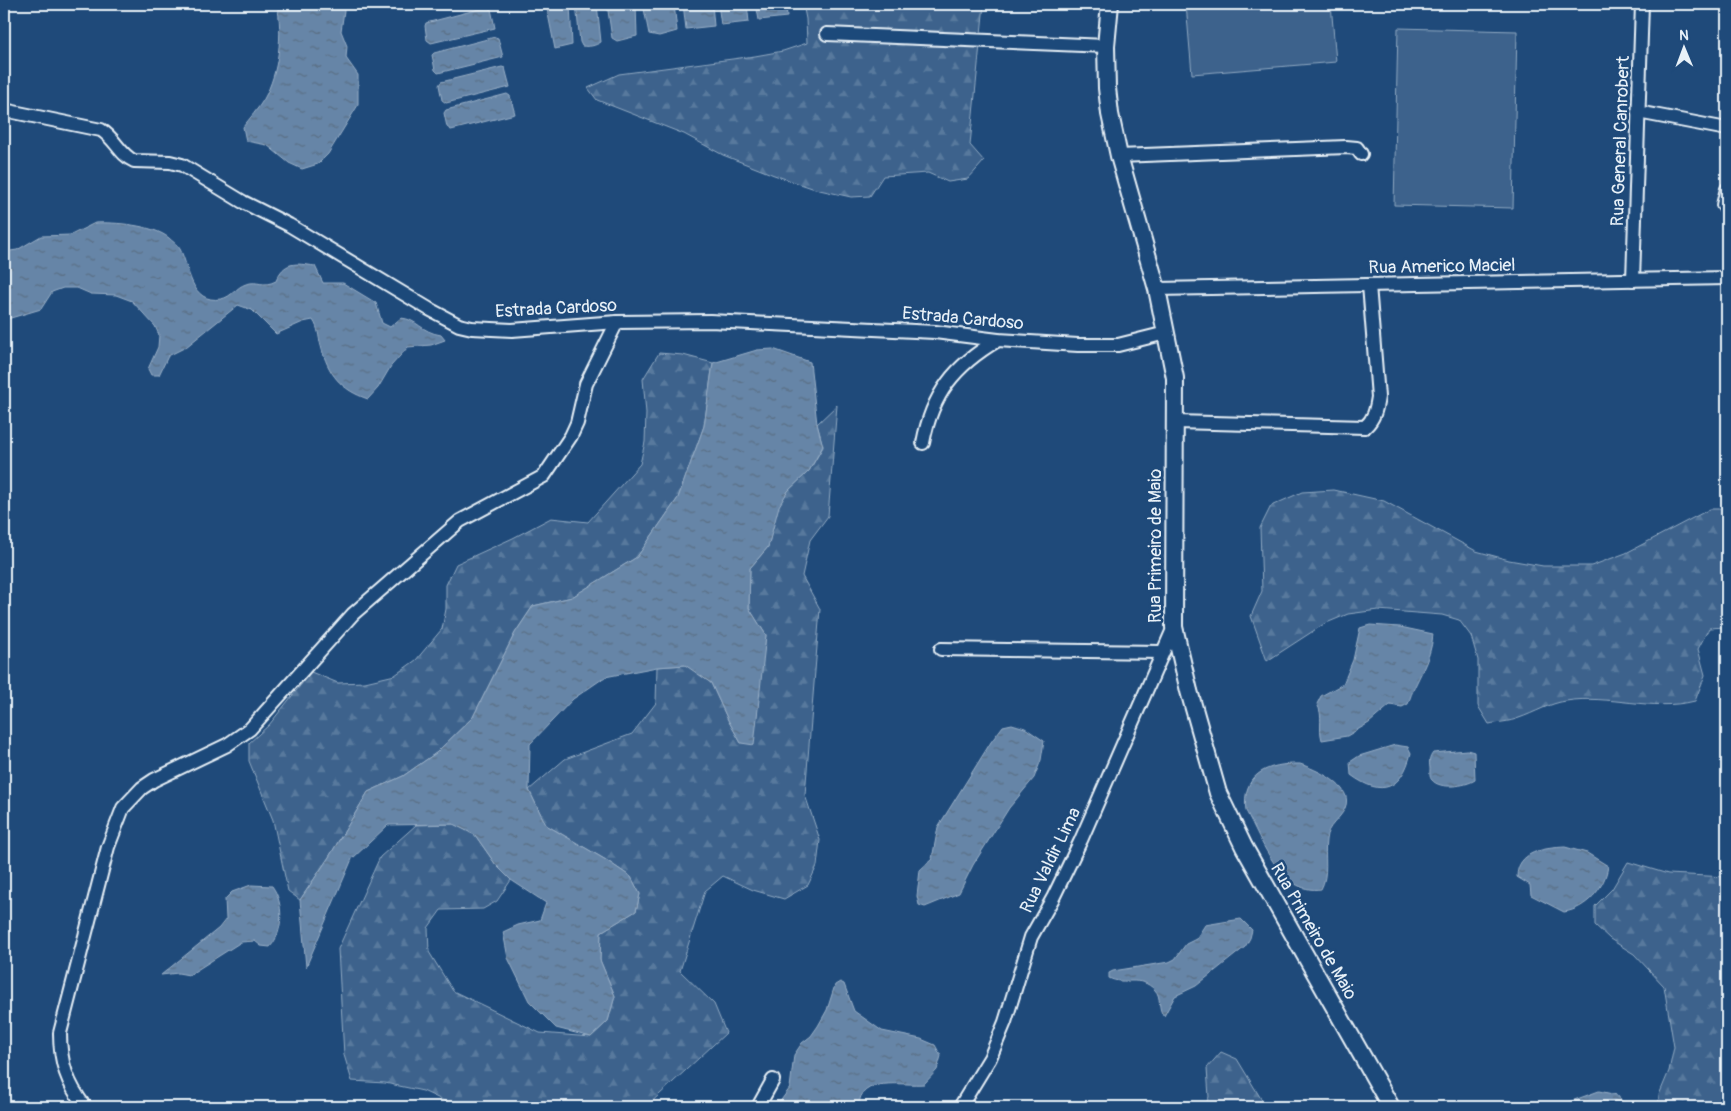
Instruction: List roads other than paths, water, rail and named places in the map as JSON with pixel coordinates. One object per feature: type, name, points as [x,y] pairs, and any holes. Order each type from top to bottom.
[{"type":"main road","name":"Rua Primeiro de Maio","points":[[1110,4],[1106,46],[1107,88],[1118,156],[1157,289],[1175,378],[1174,627],[1200,734],[1218,793],[1244,847],[1391,1107]]},
{"type":"street","name":"Rua General Canrobert","points":[[1633,280],[1642,4]]},
{"type":"street","points":[[827,34],[1106,46]]},
{"type":"street","name":"Estrada Cardoso","points":[[4,110],[101,130],[112,137],[128,159],[134,161],[177,163],[243,202],[289,225],[377,280],[459,324],[472,328],[512,330],[617,322],[710,321],[935,332],[998,340],[1078,345],[1118,345],[1166,334]]},
{"type":"street","points":[[1638,112],[1727,129]]},
{"type":"street","points":[[1118,156],[1346,147],[1357,148],[1361,154]]},
{"type":"street","points":[[1722,205],[1727,189]]},
{"type":"street","name":"Rua Americo Maciel","points":[[1157,289],[1727,278]]},
{"type":"street","points":[[1176,422],[1365,427],[1371,422],[1376,411],[1378,397],[1369,285]]},
{"type":"street","points":[[86,1107],[72,1090],[63,1072],[60,1033],[108,847],[123,808],[142,788],[154,780],[221,748],[250,729],[353,614],[460,521],[544,476],[571,436],[586,384],[617,322]]},
{"type":"street","points":[[923,443],[928,418],[936,399],[952,376],[970,359],[998,340]]},
{"type":"street","name":"Rua Valdir Lima","points":[[960,1107],[990,1058],[1005,1022],[1031,936],[1053,898],[1081,840],[1174,627]]},
{"type":"street","points":[[941,649],[1162,652]]},
{"type":"street","points":[[758,1107],[773,1080]]},
{"type":"water","points":[[277,4],[345,4],[341,31],[347,46],[346,58],[358,75],[358,105],[328,154],[318,164],[302,169],[289,163],[267,145],[246,141],[243,127],[264,99],[273,77],[278,53],[280,28]]},
{"type":"water","points":[[546,4],[570,4],[572,45],[555,49]]},
{"type":"water","points":[[576,4],[597,4],[601,42],[592,46],[582,46]]},
{"type":"water","points":[[607,4],[636,4],[637,36],[617,41],[612,38]]},
{"type":"water","points":[[643,4],[674,4],[677,31],[659,36],[649,34]]},
{"type":"water","points":[[683,4],[712,4],[714,26],[686,29]]},
{"type":"water","points":[[718,4],[747,4],[749,22],[721,25]]},
{"type":"water","points":[[756,4],[786,4],[787,17],[759,20]]},
{"type":"water","points":[[487,7],[491,9],[495,28],[431,43],[427,40],[426,23]]},
{"type":"water","points":[[495,37],[498,38],[503,57],[438,73],[435,70],[432,55],[434,53]]},
{"type":"water","points":[[502,67],[505,68],[510,87],[446,103],[442,100],[439,85],[441,82]]},
{"type":"water","points":[[507,94],[510,96],[515,114],[451,130],[447,127],[444,113],[446,110]]},
{"type":"water","points":[[95,223],[144,227],[169,238],[180,249],[197,290],[203,296],[211,299],[225,298],[246,284],[267,284],[276,281],[279,274],[291,265],[315,266],[323,283],[343,283],[376,303],[382,323],[390,327],[401,318],[406,319],[441,335],[445,340],[431,345],[408,347],[391,366],[378,388],[368,399],[343,386],[332,373],[324,356],[313,320],[303,322],[276,334],[252,310],[238,305],[186,347],[168,356],[159,375],[151,375],[148,369],[158,347],[159,335],[155,326],[132,301],[116,295],[91,294],[77,288],[63,288],[52,292],[41,309],[4,320],[4,252],[17,250],[41,236],[71,235]]},
{"type":"water","points":[[773,349],[810,362],[817,424],[823,446],[809,471],[788,491],[779,506],[768,547],[750,568],[749,608],[766,635],[754,745],[741,743],[711,683],[685,665],[657,667],[605,677],[573,699],[530,744],[529,790],[546,825],[631,877],[640,894],[636,911],[601,932],[600,960],[615,996],[608,1021],[591,1037],[556,1028],[529,1001],[508,958],[503,932],[518,925],[540,920],[546,903],[511,880],[496,865],[475,835],[453,824],[388,825],[352,859],[306,967],[300,900],[329,857],[368,792],[403,776],[436,753],[473,717],[515,633],[533,606],[572,597],[637,557],[678,498],[704,426],[713,363],[757,350]]},
{"type":"water","points":[[1370,625],[1400,627],[1433,634],[1426,662],[1408,704],[1402,707],[1390,705],[1369,723],[1347,736],[1322,740],[1320,713],[1317,704],[1321,696],[1343,684],[1353,660],[1360,628]]},
{"type":"water","points":[[1012,724],[1025,728],[1044,741],[1041,760],[1034,778],[1009,808],[973,865],[959,893],[925,907],[919,905],[917,896],[920,870],[932,859],[938,827],[991,742],[1003,726]]},
{"type":"water","points":[[1395,745],[1408,747],[1411,753],[1402,775],[1396,782],[1381,788],[1362,782],[1351,775],[1350,762],[1359,756]]},
{"type":"water","points":[[1467,750],[1474,752],[1475,780],[1466,784],[1447,786],[1432,780],[1429,762],[1433,753]]},
{"type":"water","points":[[1300,764],[1332,780],[1339,786],[1347,800],[1343,812],[1331,826],[1327,835],[1326,872],[1321,889],[1307,889],[1283,875],[1266,850],[1246,811],[1248,788],[1252,780],[1259,773],[1277,766]]},
{"type":"water","points":[[1565,847],[1587,853],[1608,866],[1603,882],[1593,896],[1580,907],[1564,912],[1531,895],[1530,885],[1517,877],[1518,868],[1527,856],[1549,848]]},
{"type":"water","points":[[251,885],[272,886],[279,900],[280,925],[275,941],[270,947],[261,946],[255,941],[241,942],[189,975],[178,973],[161,975],[219,928],[226,919],[225,899],[232,892]]},
{"type":"water","points":[[1241,919],[1252,930],[1245,947],[1196,986],[1175,996],[1164,1016],[1157,993],[1149,985],[1144,982],[1120,981],[1109,978],[1109,973],[1113,971],[1169,962],[1175,959],[1186,944],[1196,939],[1205,925]]},
{"type":"water","points":[[840,982],[844,984],[854,1011],[882,1031],[921,1039],[935,1045],[941,1056],[937,1070],[924,1084],[884,1084],[874,1086],[866,1090],[861,1097],[859,1107],[776,1107],[790,1088],[794,1055],[818,1026],[827,1010],[835,985]]},
{"type":"water","points":[[1599,1091],[1617,1095],[1627,1107],[1555,1107]]}]
